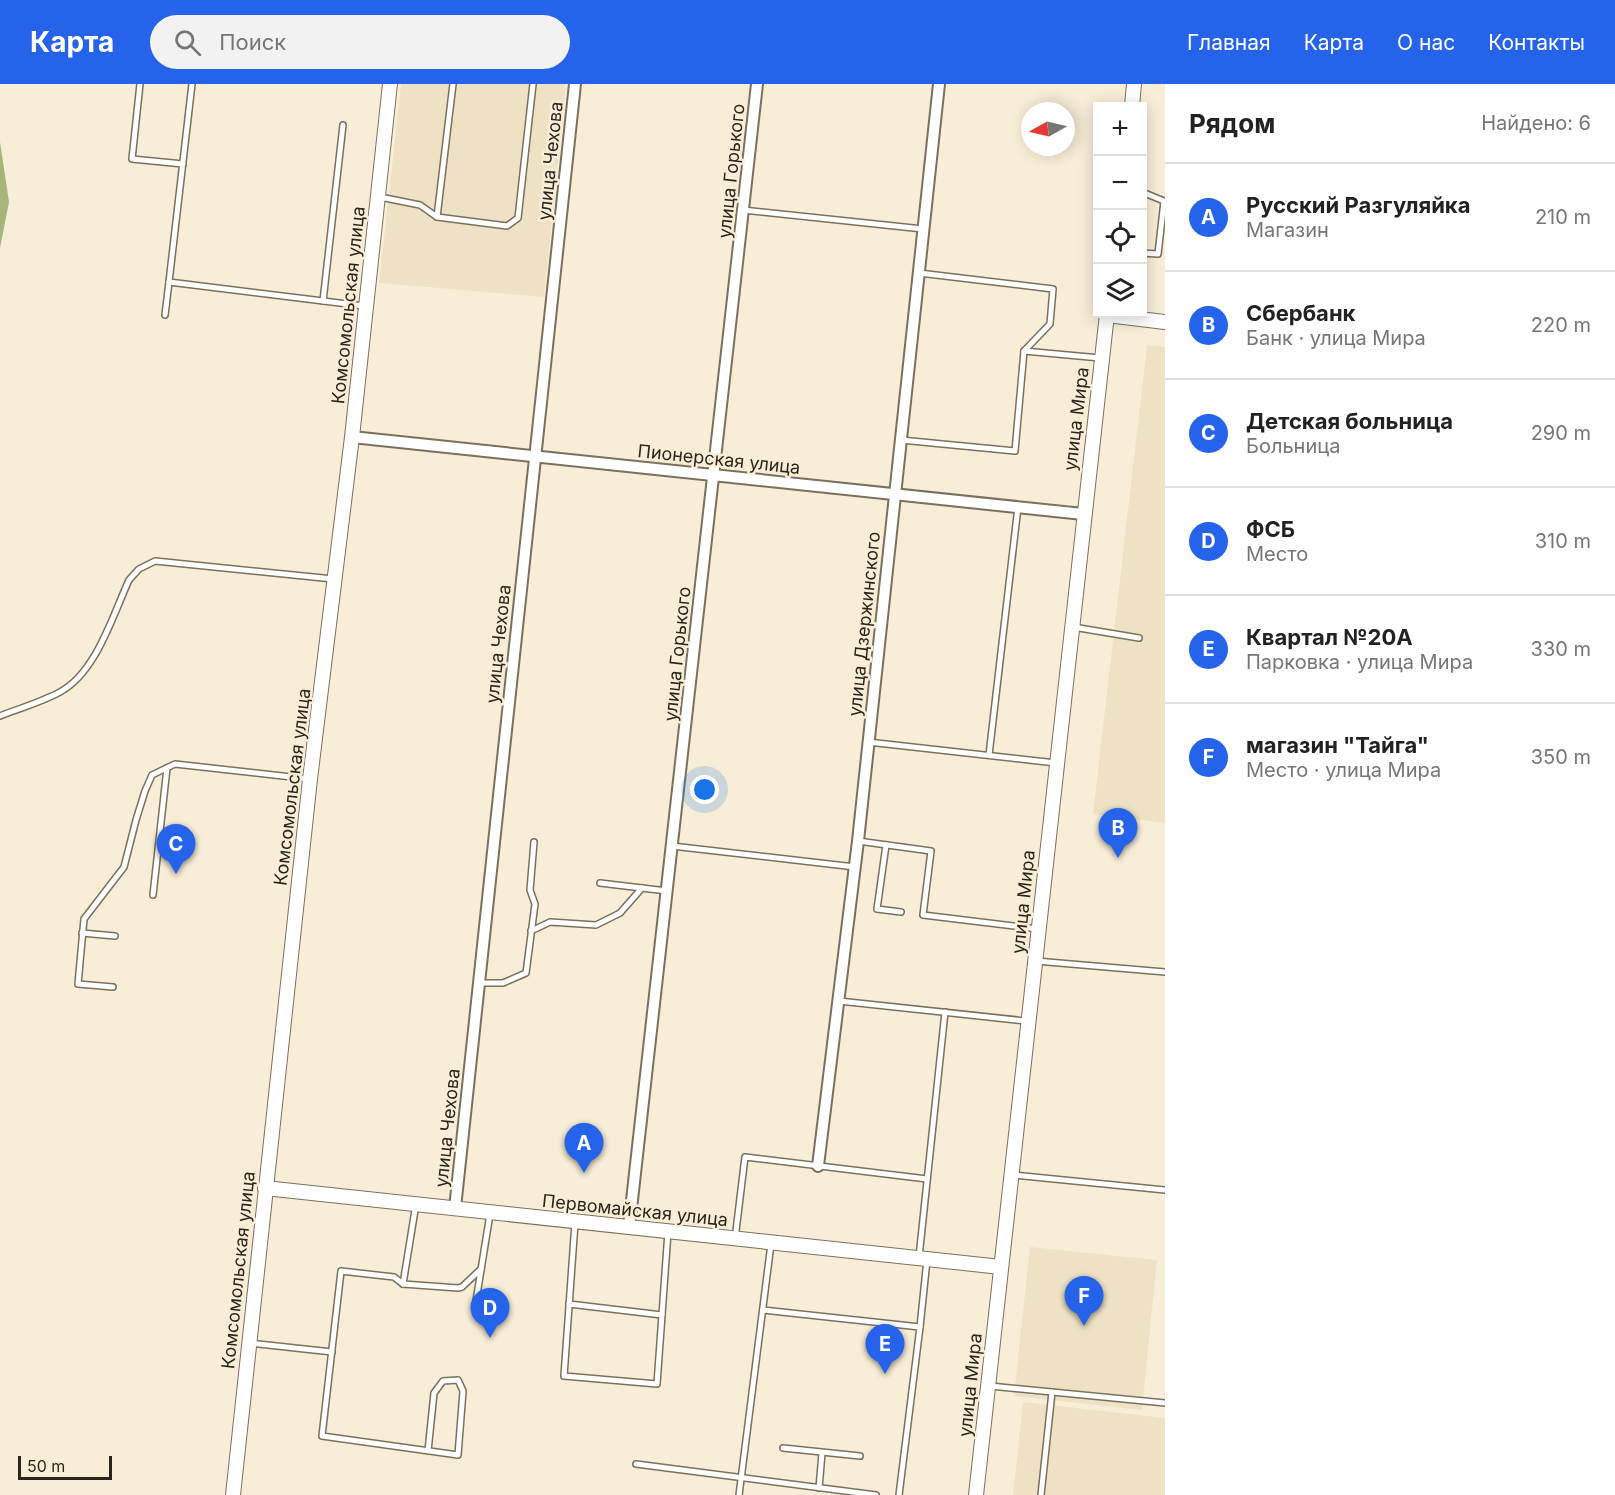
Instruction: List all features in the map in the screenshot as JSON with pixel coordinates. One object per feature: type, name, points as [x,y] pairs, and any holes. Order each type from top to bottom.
[{"type":"street","name":"Комсомольская улица","points":[[233,1495],[310,779],[352,437],[390,84]]},
{"type":"street","name":"улица Чехова","points":[[455,1208],[575,84]]},
{"type":"street","name":"улица Горького","points":[[630,1227],[757,84]]},
{"type":"street","name":"улица Дзержинского","points":[[818,1166],[858,841],[939,84]]},
{"type":"street","points":[[1132,102],[1134,84]]},
{"type":"street","name":"улица Мира","points":[[976,1495],[1106,318]]},
{"type":"street","points":[[1136,318],[1165,322]]},
{"type":"street","name":"Пионерская улица","points":[[352,437],[1083,514]]},
{"type":"street","name":"Первомайская улица","points":[[265,1188],[1001,1267]]},
{"type":"lane","points":[[141,84],[132,159],[183,164]]},
{"type":"lane","points":[[165,315],[192,84]]},
{"type":"lane","points":[[437,217],[453,84]]},
{"type":"lane","points":[[378,196],[420,205],[437,217],[507,226],[518,218],[533,84]]},
{"type":"lane","points":[[323,301],[343,125]]},
{"type":"lane","points":[[1147,194],[1164,201],[1162,255],[1147,253]]},
{"type":"lane","points":[[743,210],[923,229]]},
{"type":"lane","points":[[900,440],[1016,451],[1024,351],[1050,324],[1053,289],[918,273]]},
{"type":"lane","points":[[169,282],[366,306]]},
{"type":"lane","points":[[1024,351],[1101,358]]},
{"type":"lane","points":[[989,755],[1018,507]]},
{"type":"lane","points":[[0,716],[61,692],[74,683],[93,659],[129,580],[138,569],[155,561],[334,579]]},
{"type":"lane","points":[[1071,627],[1139,638]]},
{"type":"lane","points":[[868,742],[1056,763]]},
{"type":"lane","points":[[113,987],[78,984],[84,919],[124,867],[145,790],[153,775],[175,764],[310,779]]},
{"type":"lane","points":[[153,894],[167,768]]},
{"type":"lane","points":[[858,841],[931,851],[923,915],[1038,929]]},
{"type":"lane","points":[[479,983],[503,983],[526,973],[535,904],[530,890],[534,842]]},
{"type":"lane","points":[[885,845],[877,909],[902,912]]},
{"type":"lane","points":[[672,846],[855,867]]},
{"type":"lane","points":[[600,882],[667,891]]},
{"type":"lane","points":[[531,931],[550,922],[596,925],[620,913],[642,888]]},
{"type":"lane","points":[[82,933],[115,936]]},
{"type":"lane","points":[[1034,961],[1165,972]]},
{"type":"lane","points":[[838,1001],[1028,1021]]},
{"type":"lane","points":[[899,1495],[920,1327],[927,1179],[945,1012]]},
{"type":"lane","points":[[735,1239],[745,1157],[927,1179]]},
{"type":"lane","points":[[1011,1174],[1165,1190]]},
{"type":"lane","points":[[403,1284],[416,1204]]},
{"type":"lane","points":[[476,1301],[490,1212]]},
{"type":"lane","points":[[575,1221],[564,1376],[657,1384],[668,1231]]},
{"type":"lane","points":[[739,1495],[771,1243]]},
{"type":"lane","points":[[428,1451],[434,1393],[443,1381],[458,1380],[463,1391],[458,1455],[428,1451],[322,1436],[341,1271],[394,1277],[403,1284],[458,1288],[481,1269]]},
{"type":"lane","points":[[569,1304],[662,1315]]},
{"type":"lane","points":[[763,1310],[920,1327]]},
{"type":"lane","points":[[249,1343],[332,1352]]},
{"type":"lane","points":[[988,1386],[1165,1403]]},
{"type":"lane","points":[[1041,1495],[1052,1392]]},
{"type":"lane","points":[[783,1448],[860,1456]]},
{"type":"lane","points":[[819,1488],[822,1453]]},
{"type":"lane","points":[[636,1464],[876,1495]]},
{"type":"shaded area","points":[[401,84],[566,84],[544,297],[379,283]]},
{"type":"shaded area","points":[[1147,345],[1165,347],[1165,823],[1093,814]]},
{"type":"shaded area","points":[[1030,1247],[1157,1260],[1142,1410],[1014,1396]]},
{"type":"shaded area","points":[[1023,1402],[1165,1418],[1165,1495],[1013,1495]]},
{"type":"green space","points":[[0,142],[9,202],[0,248]]},
{"type":"place","name":"Сбербанк","points":[[1118,858]]},
{"type":"place","name":"Детская больница","points":[[176,874]]},
{"type":"place","name":"Русский Разгуляйка","points":[[584,1173]]},
{"type":"place","name":"магазин \"Тайга\"","points":[[1084,1326]]},
{"type":"place","name":"ФСБ","points":[[490,1338]]},
{"type":"place","name":"Квартал №20А","points":[[885,1374]]}]
